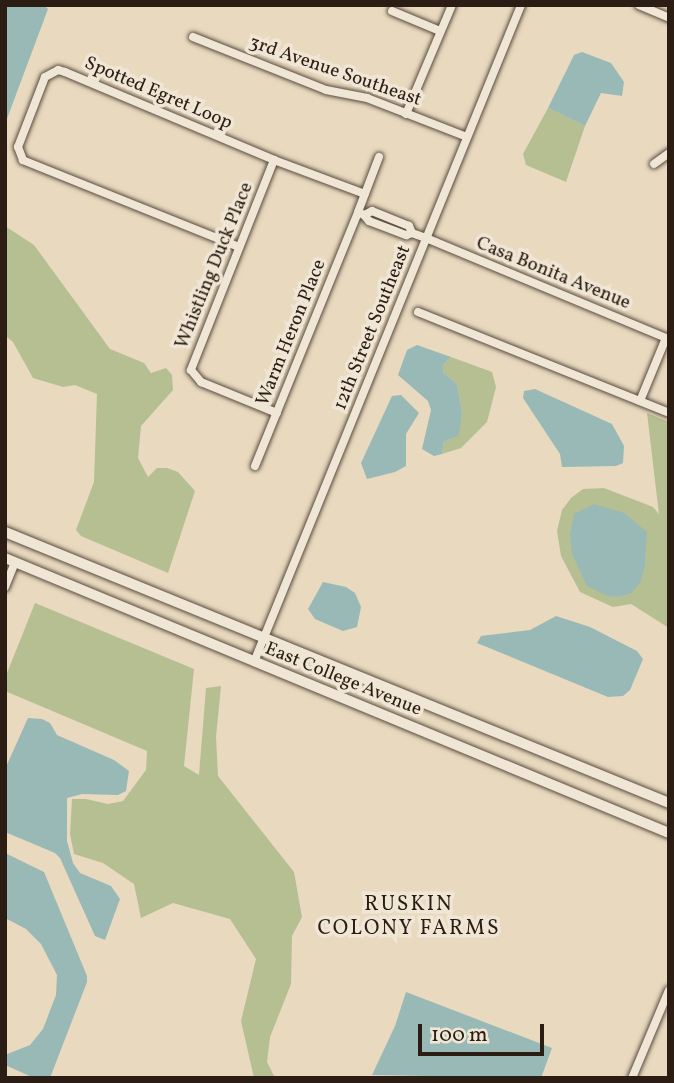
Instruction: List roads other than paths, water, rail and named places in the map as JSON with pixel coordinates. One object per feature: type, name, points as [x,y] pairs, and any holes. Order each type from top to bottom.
[{"type":"main road","name":"East College Avenue","points":[[5,532],[669,803]]},
{"type":"main road","name":"East College Avenue","points":[[10,560],[669,833]]},
{"type":"street","points":[[406,114],[452,5]]},
{"type":"street","name":"12th Street Southeast","points":[[254,662],[521,5]]},
{"type":"street","points":[[639,5],[669,18]]},
{"type":"street","points":[[391,11],[440,31]]},
{"type":"street","name":"3rd Avenue Southeast","points":[[193,37],[326,90],[367,98],[467,137]]},
{"type":"street","name":"Spotted Egret Loop","points":[[239,247],[23,160],[18,147],[49,73],[65,72],[274,160],[365,194]]},
{"type":"street","points":[[654,164],[669,153]]},
{"type":"street","name":"Warm Heron Place","points":[[255,466],[361,213],[379,157]]},
{"type":"street","name":"Whistling Duck Place","points":[[274,160],[191,370],[201,382],[277,413]]},
{"type":"street","name":"Casa Bonita Avenue","points":[[361,213],[372,211],[409,226],[412,233],[667,338]]},
{"type":"street","points":[[418,312],[669,413]]},
{"type":"street","points":[[640,401],[667,338]]},
{"type":"street","points":[[5,587],[10,560]]},
{"type":"street","points":[[632,1078],[669,989]]},
{"type":"water","points":[[5,5],[44,5],[48,9],[5,124]]},
{"type":"water","points":[[582,52],[611,63],[624,82],[622,96],[601,93],[585,126],[548,108],[574,55]]},
{"type":"water","points":[[417,345],[451,357],[443,365],[443,372],[457,384],[462,411],[459,435],[444,442],[442,454],[434,456],[422,449],[431,410],[428,401],[398,375],[407,350]]},
{"type":"water","points":[[535,389],[612,424],[624,446],[623,463],[616,466],[562,467],[560,454],[523,398],[524,391]]},
{"type":"water","points":[[401,395],[419,413],[406,434],[406,466],[395,472],[367,479],[361,463],[392,396]]},
{"type":"water","points":[[594,504],[624,513],[647,532],[645,567],[640,582],[632,593],[610,597],[587,586],[572,554],[570,535],[574,514]]},
{"type":"water","points":[[323,582],[346,587],[355,593],[361,607],[357,627],[343,631],[315,619],[308,609]]},
{"type":"water","points":[[556,616],[590,627],[637,651],[643,659],[630,690],[623,696],[608,697],[477,643],[481,636],[530,630]]},
{"type":"water","points":[[28,718],[42,719],[50,723],[57,735],[114,760],[129,771],[126,791],[118,795],[82,794],[67,798],[67,841],[73,863],[80,873],[111,886],[120,899],[105,940],[95,936],[60,858],[55,853],[5,832],[5,769]]},
{"type":"water","points":[[5,853],[44,872],[87,976],[50,1078],[34,1078],[5,1065],[5,1055],[30,1045],[43,1029],[56,995],[57,975],[41,944],[26,929],[5,918]]},
{"type":"water","points":[[406,992],[552,1048],[541,1078],[372,1075],[395,1026]]},
{"type":"district","name":"RUSKIN COLONY FARMS","points":[[409,917]]}]
